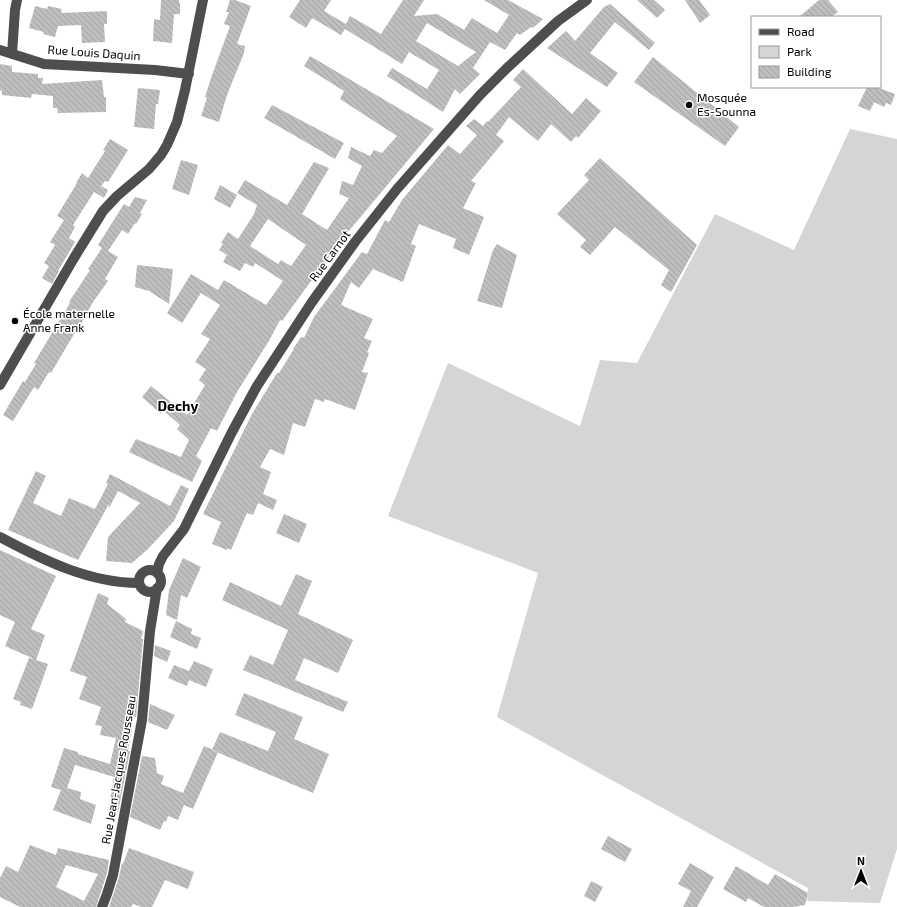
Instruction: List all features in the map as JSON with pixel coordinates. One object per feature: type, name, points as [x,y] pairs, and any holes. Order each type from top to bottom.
[{"type":"street","points":[[12,54],[14,10],[17,0]]},
{"type":"street","points":[[0,385],[100,215],[149,169],[161,155],[172,136],[189,74],[203,0]]},
{"type":"street","name":"Rue Carnot","points":[[157,573],[163,556],[184,529],[256,386],[312,302],[355,242],[397,189],[480,95],[544,34],[587,0]]},
{"type":"street","name":"Rue Louis Daquin","points":[[0,50],[44,64],[155,70],[189,74]]},
{"type":"street","points":[[0,537],[44,559],[80,573],[112,582],[139,583]]},
{"type":"street","points":[[151,571],[157,573],[160,581],[157,588],[148,592],[142,589],[139,583],[140,577],[144,572],[151,571]]},
{"type":"street","name":"Rue Jean-Jacques Rousseau","points":[[102,907],[113,875],[142,720],[150,630],[157,588]]},
{"type":"green space","points":[[850,129],[897,139],[897,849],[880,903],[807,901],[808,888],[497,717],[538,573],[388,516],[448,363],[580,426],[600,360],[637,363],[715,214],[794,250]]},
{"type":"building","points":[[161,0],[179,0],[180,3],[180,14],[174,14],[172,43],[153,41],[154,19],[160,20]]},
{"type":"building","points":[[230,0],[235,0],[251,6],[237,44],[245,46],[244,53],[227,95],[219,122],[201,116],[207,98],[205,97],[211,78],[230,26],[224,24],[229,12],[226,12]]},
{"type":"building","points":[[300,0],[331,0],[324,11],[346,24],[350,16],[381,34],[403,0],[424,0],[414,16],[437,14],[464,30],[472,18],[497,33],[509,15],[484,0],[508,0],[543,19],[533,28],[531,27],[520,35],[517,33],[505,50],[490,42],[473,68],[480,74],[460,94],[455,89],[443,112],[387,76],[392,68],[427,89],[439,70],[409,52],[402,64],[345,29],[341,35],[312,18],[306,28],[289,17]],"holes":[[[427,23],[476,52],[458,66],[416,41]]]},
{"type":"building","points":[[637,0],[654,0],[665,10],[657,18]]},
{"type":"building","points":[[685,0],[699,0],[710,15],[700,23]]},
{"type":"building","points":[[819,0],[828,0],[838,12],[832,16],[800,16]]},
{"type":"building","points":[[610,4],[655,43],[649,50],[615,22],[590,53],[618,73],[607,87],[547,48],[566,31],[575,41],[604,7]]},
{"type":"building","points":[[35,6],[47,9],[48,6],[62,9],[61,13],[107,11],[107,24],[104,24],[105,42],[82,43],[81,25],[58,26],[55,37],[29,28]]},
{"type":"building","points":[[310,56],[434,129],[338,244],[282,321],[280,320],[237,392],[217,431],[211,428],[196,456],[202,461],[192,482],[129,452],[136,439],[181,457],[189,440],[177,429],[180,425],[163,410],[161,414],[142,397],[151,386],[187,415],[205,385],[199,380],[206,369],[195,362],[210,339],[201,334],[220,305],[201,293],[182,323],[167,313],[191,274],[218,290],[224,280],[266,305],[283,281],[255,263],[253,267],[245,263],[240,271],[223,262],[227,255],[219,250],[223,244],[221,243],[228,232],[238,239],[254,214],[257,205],[237,193],[245,180],[287,205],[314,162],[329,168],[302,214],[327,230],[349,198],[339,194],[342,181],[353,185],[362,166],[348,158],[351,147],[370,156],[374,150],[382,153],[397,136],[340,99],[344,91],[304,66]],"holes":[[[268,219],[306,245],[291,266],[281,260],[278,264],[250,246]]]},
{"type":"building","name":"Mosquée Es-Sounna","points":[[653,57],[739,127],[725,146],[634,82]]},
{"type":"building","points":[[0,64],[12,66],[12,72],[38,74],[38,78],[43,78],[42,84],[102,80],[104,97],[106,97],[106,112],[58,113],[57,108],[53,108],[53,96],[32,94],[31,98],[2,95],[2,91],[0,90]]},
{"type":"building","points":[[523,69],[572,114],[586,98],[601,111],[578,138],[576,136],[571,142],[551,124],[538,141],[509,117],[496,135],[504,141],[471,181],[476,183],[463,208],[484,217],[469,255],[453,248],[456,239],[419,224],[411,244],[416,246],[403,282],[373,269],[359,288],[351,282],[341,305],[373,319],[364,338],[372,341],[367,352],[369,353],[362,372],[368,373],[355,410],[325,399],[324,402],[315,399],[305,427],[293,423],[284,455],[270,449],[260,467],[271,472],[263,494],[277,500],[273,510],[258,503],[253,515],[247,513],[231,550],[228,548],[227,550],[212,544],[221,522],[203,514],[252,414],[277,373],[279,373],[301,337],[304,338],[314,317],[362,252],[367,254],[385,220],[389,222],[402,200],[448,145],[460,154],[477,135],[466,126],[474,119],[483,126],[487,121],[488,122],[521,87],[513,80]]},
{"type":"building","points":[[138,88],[160,90],[158,104],[156,104],[154,129],[134,127]]},
{"type":"building","points":[[867,88],[879,88],[895,94],[891,105],[886,103],[884,107],[874,102],[870,111],[858,106]]},
{"type":"building","points":[[272,105],[344,143],[335,159],[264,118]]},
{"type":"building","points":[[110,139],[128,150],[108,182],[105,181],[101,186],[108,190],[104,198],[94,192],[73,225],[75,227],[69,238],[75,242],[52,284],[42,278],[49,266],[44,263],[55,245],[50,242],[64,220],[57,216],[82,173],[88,178],[105,151],[103,150]]},
{"type":"building","points":[[600,158],[697,245],[671,292],[661,285],[669,270],[615,227],[590,255],[580,247],[586,240],[557,214],[589,180],[584,175]]},
{"type":"building","points":[[181,160],[198,165],[189,195],[172,189]]},
{"type":"building","points":[[220,185],[237,195],[230,208],[214,199]]},
{"type":"building","points":[[135,197],[147,200],[140,213],[142,214],[136,224],[135,223],[128,234],[122,230],[108,251],[118,257],[105,279],[108,281],[93,302],[51,373],[49,372],[38,390],[34,387],[13,421],[3,415],[23,381],[25,382],[36,364],[34,363],[70,303],[69,302],[90,270],[88,269],[102,248],[98,245],[124,204],[129,207]]},
{"type":"building","points":[[497,244],[517,255],[502,308],[477,301],[493,250]]},
{"type":"building","points":[[137,265],[173,269],[169,304],[149,291],[135,287]]},
{"type":"building","points":[[36,471],[46,476],[33,503],[61,516],[69,498],[95,509],[108,484],[106,483],[110,474],[170,506],[181,485],[189,489],[174,521],[148,549],[132,563],[106,561],[108,537],[140,503],[118,491],[109,508],[109,504],[78,560],[8,530]]},
{"type":"building","points":[[284,514],[307,524],[299,543],[276,533]]},
{"type":"building","points":[[0,550],[56,576],[31,629],[45,635],[36,660],[48,664],[32,709],[20,705],[21,702],[13,699],[29,658],[34,659],[5,646],[15,622],[0,615]]},
{"type":"building","points":[[183,558],[201,567],[187,598],[181,595],[177,620],[166,615],[169,590]]},
{"type":"building","points":[[296,574],[312,581],[298,614],[353,640],[338,673],[304,658],[295,680],[348,702],[343,712],[243,670],[250,655],[273,665],[288,630],[222,600],[230,582],[281,606]]},
{"type":"building","points":[[98,593],[109,598],[107,604],[126,619],[125,622],[143,631],[141,639],[143,639],[136,717],[134,716],[128,751],[130,751],[118,812],[109,808],[114,777],[75,765],[67,788],[81,792],[80,799],[96,805],[91,824],[53,810],[61,790],[51,787],[64,748],[110,764],[116,738],[100,735],[102,726],[95,725],[101,707],[79,699],[87,677],[70,671]]},
{"type":"building","points":[[176,621],[192,629],[191,634],[201,638],[197,649],[170,637]]},
{"type":"building","points":[[155,645],[171,651],[167,662],[154,656]]},
{"type":"building","points":[[194,661],[213,669],[206,687],[189,680],[187,686],[168,678],[174,665],[189,671]]},
{"type":"building","points":[[244,693],[303,717],[294,739],[329,754],[313,793],[212,750],[220,732],[268,751],[276,732],[235,715]]},
{"type":"building","points":[[150,704],[175,715],[167,730],[148,722]]},
{"type":"building","points":[[204,746],[218,752],[193,809],[184,805],[178,820],[168,816],[166,822],[164,821],[160,830],[130,817],[142,756],[155,758],[157,773],[164,776],[161,784],[183,793]]},
{"type":"building","points":[[608,836],[632,849],[625,862],[601,849]]},
{"type":"building","points":[[30,845],[56,855],[58,848],[109,860],[107,873],[96,907],[20,907],[0,897],[0,878],[6,866],[18,872]],"holes":[[[66,865],[98,874],[84,901],[56,887]]]},
{"type":"building","points":[[129,848],[194,872],[188,889],[165,880],[152,907],[141,907],[133,904],[131,907],[109,907],[122,863],[123,864]]},
{"type":"building","points":[[690,863],[714,877],[697,907],[683,907],[691,891],[678,884]]},
{"type":"building","points":[[736,866],[768,885],[775,874],[808,893],[805,905],[793,907],[764,907],[748,898],[746,902],[723,889]]},
{"type":"building","points":[[591,881],[603,887],[595,902],[584,896]]},
{"type":"place","name":"Mosquée Es-Sounna","points":[[689,105]]},
{"type":"place","name":"École maternelle Anne Frank","points":[[15,321]]},
{"type":"district","name":"Dechy","points":[[178,406]]}]
